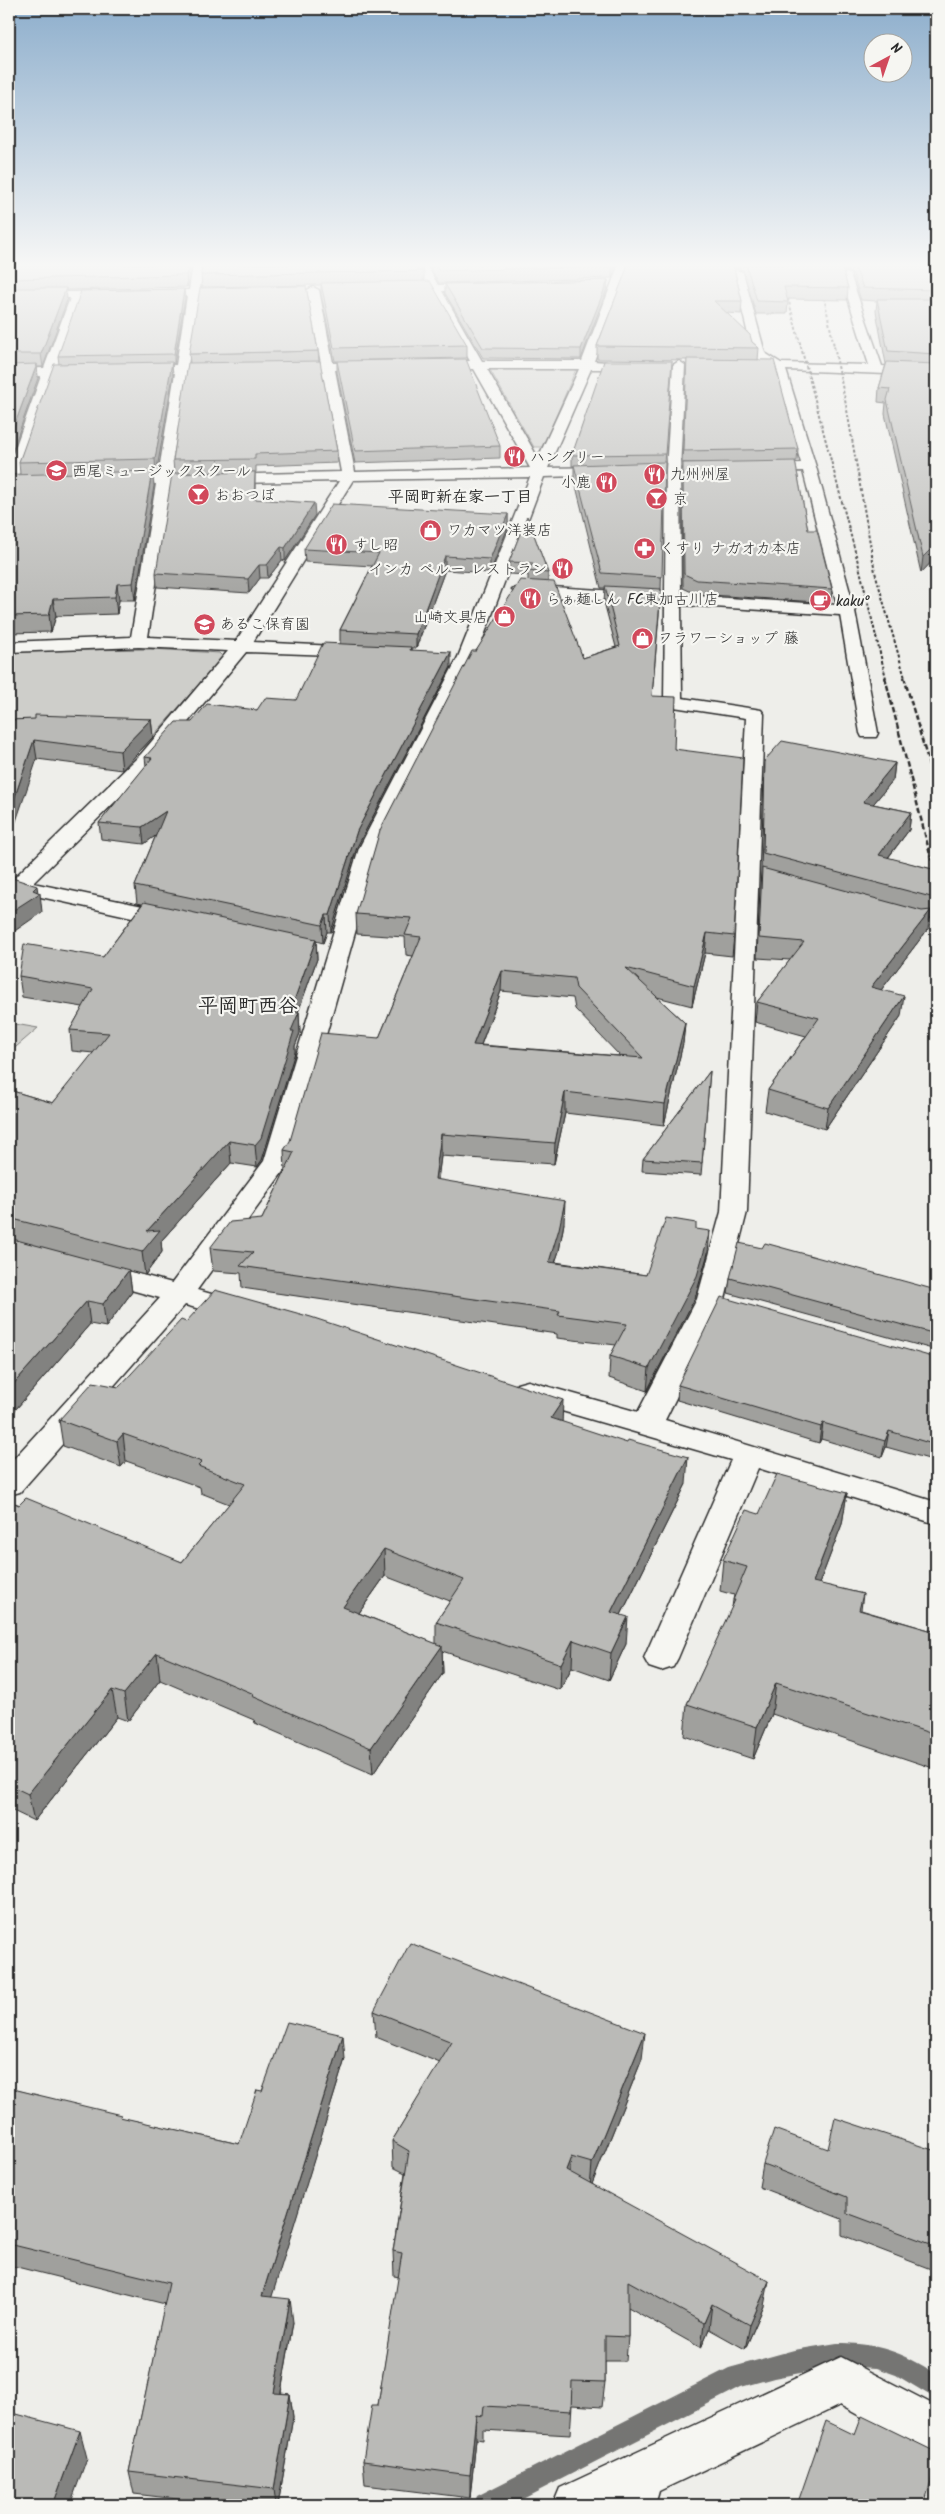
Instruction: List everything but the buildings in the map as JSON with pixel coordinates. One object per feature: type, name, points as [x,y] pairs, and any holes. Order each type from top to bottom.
[{"type":"street","points":[[28,482],[9,483],[47,381]]},
{"type":"street","points":[[139,642],[180,381]]},
{"type":"street","points":[[13,885],[148,758],[241,647],[349,476],[332,381]]},
{"type":"street","points":[[488,381],[539,472]]},
{"type":"street","points":[[9,1484],[180,1294],[277,1162],[330,953],[370,848],[457,657],[493,588],[539,472],[579,381]]},
{"type":"street","points":[[647,1426],[711,1299],[734,1212],[758,878],[755,714],[673,702],[670,470],[678,381]]},
{"type":"street","points":[[784,381],[809,467],[847,611],[869,733]]},
{"type":"street","points":[[741,468],[809,467]]},
{"type":"street","points":[[105,481],[625,471]]},
{"type":"street","points":[[493,588],[847,611]]},
{"type":"street","points":[[9,647],[139,642],[369,653]]},
{"type":"street","points":[[13,885],[189,922]]},
{"type":"street","points":[[66,1264],[266,1318]]},
{"type":"street","points":[[711,1299],[739,1307]]},
{"type":"street","points":[[506,1385],[749,1454],[936,1513]]},
{"type":"street","points":[[662,1658],[749,1454]]},
{"type":"street","points":[[576,2505],[636,2490],[841,2380],[936,2432]]},
{"type":"shaded area","points":[[497,381],[571,381],[543,447],[534,447]]},
{"type":"shaded area","points":[[152,649],[219,653],[223,657],[153,736],[9,736],[9,651]]},
{"type":"shaded area","points":[[9,1023],[38,1028],[9,1053]]},
{"type":"waterway","points":[[486,2505],[737,2376],[774,2366],[815,2357],[857,2354],[893,2362],[915,2373],[936,2387]]},
{"type":"railway","points":[[810,381],[860,570],[886,678]]},
{"type":"railway","points":[[841,381],[875,572],[905,678]]},
{"type":"railway","points":[[885,677],[936,878]]},
{"type":"railway","points":[[904,677],[936,789]]},
{"type":"place","name":"ハングリー","points":[[514,457]]},
{"type":"place","name":"西尾ミュージックスクール","points":[[56,471]]},
{"type":"place","name":"九州州屋","points":[[654,474]]},
{"type":"place","name":"小鹿","points":[[607,482]]},
{"type":"place","name":"おおつぼ","points":[[199,495]]},
{"type":"place","name":"京","points":[[657,499]]},
{"type":"place","name":"ワカマツ洋装店","points":[[431,530]]},
{"type":"place","name":"すし昭","points":[[337,545]]},
{"type":"place","name":"くすり ナガオカ本店","points":[[644,548]]},
{"type":"place","name":"インカ ペルー レストラン","points":[[563,569]]},
{"type":"place","name":"らぁ麺しん FC東加古川店","points":[[530,599]]},
{"type":"place","name":"kaku°","points":[[820,601]]},
{"type":"place","name":"山崎文具店","points":[[504,617]]},
{"type":"place","name":"あるこ保育園","points":[[204,624]]},
{"type":"place","name":"フラワーショップ 藤","points":[[642,638]]},
{"type":"district","name":"平岡町新在家一丁目","points":[[460,496]]},
{"type":"district","name":"平岡町西谷","points":[[248,1005]]}]
